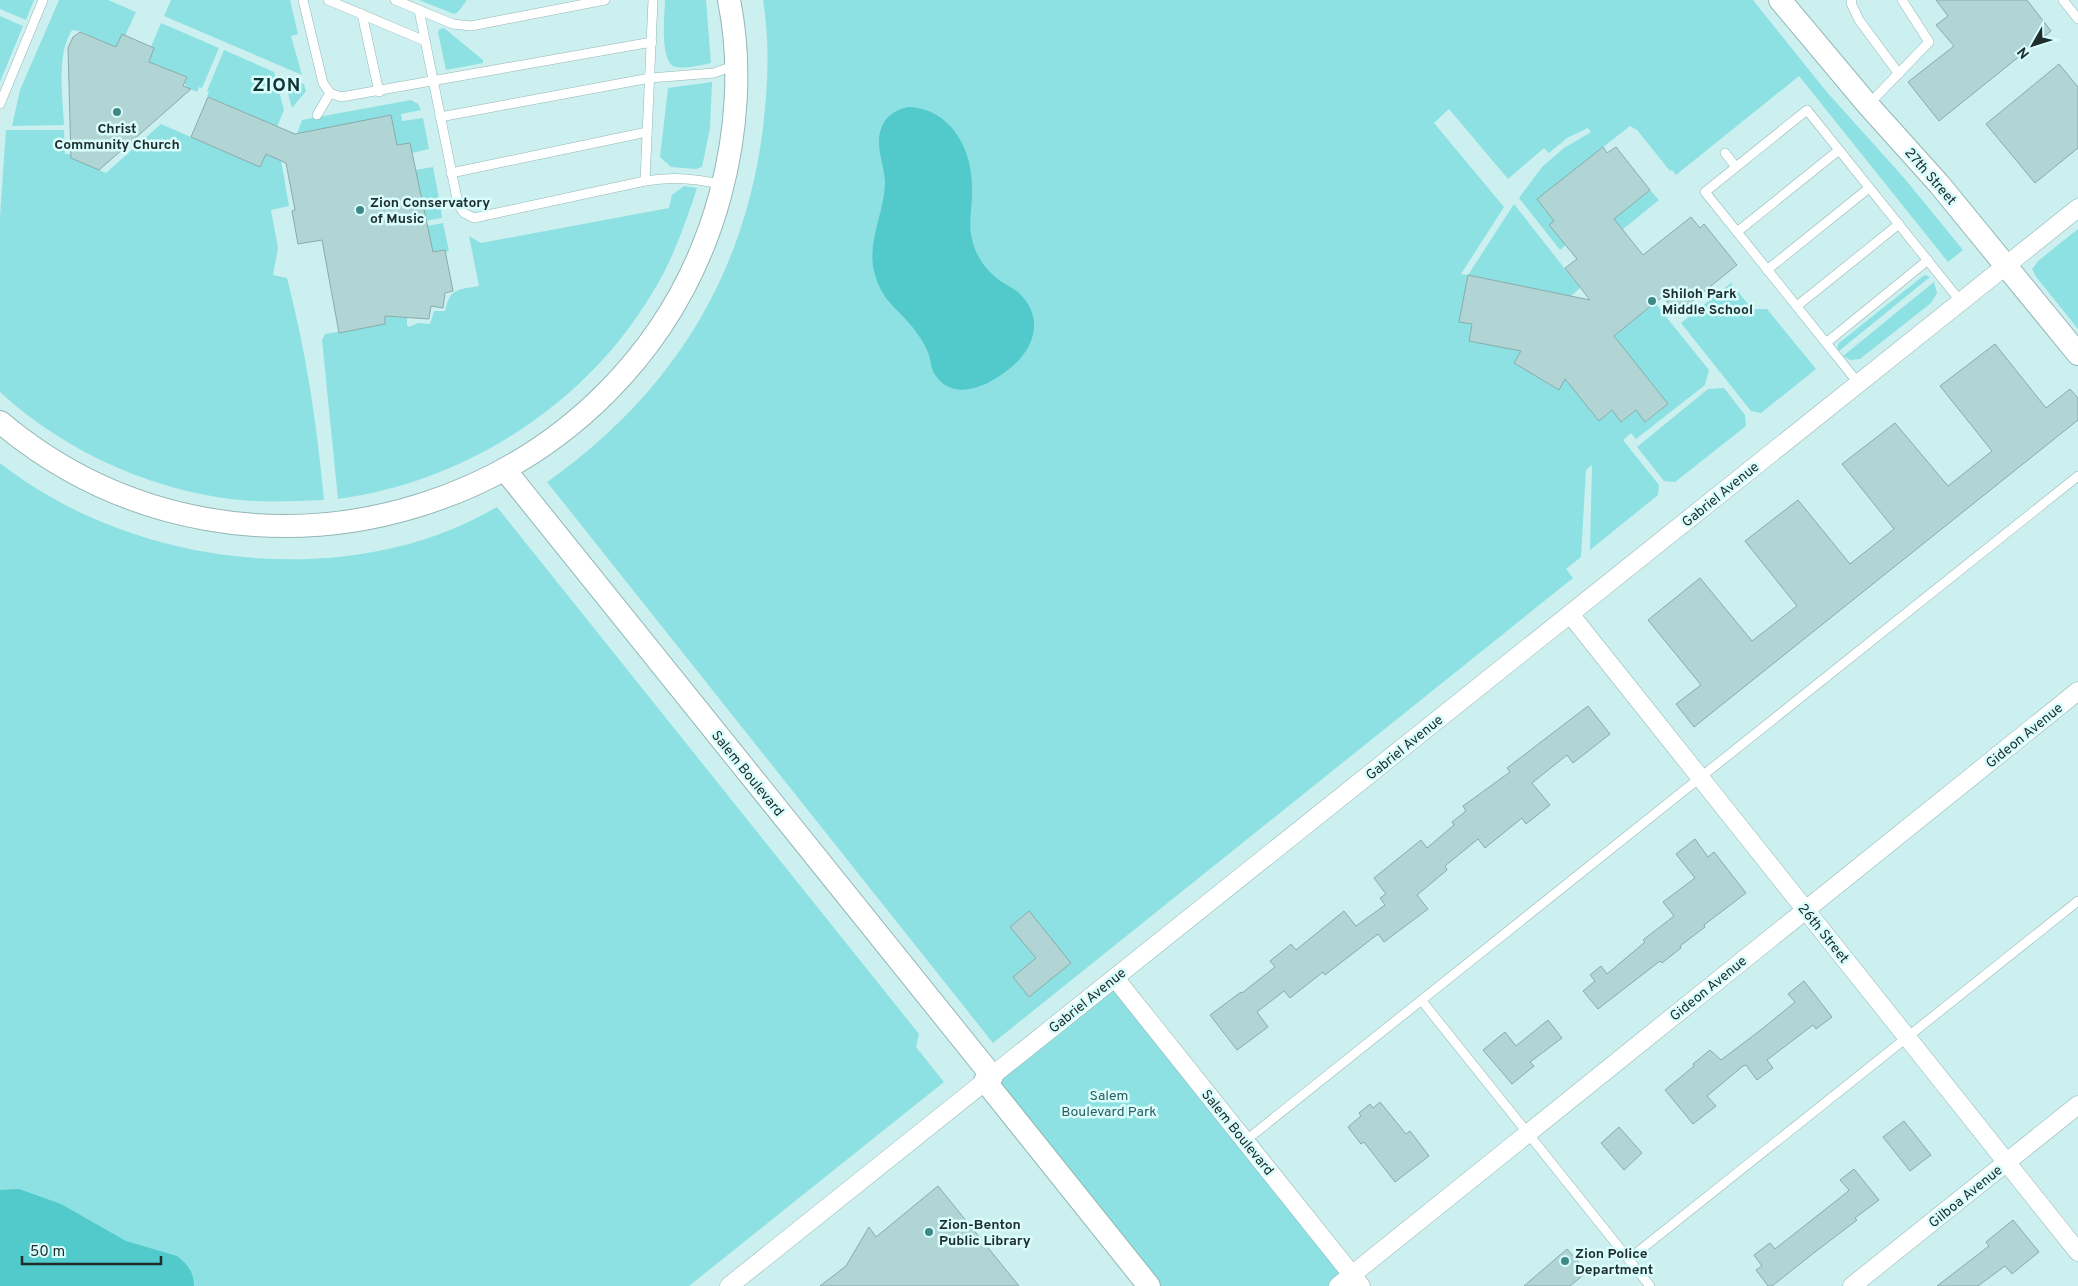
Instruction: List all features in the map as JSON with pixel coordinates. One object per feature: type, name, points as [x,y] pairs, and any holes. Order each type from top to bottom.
[{"type":"street","points":[[0,422],[57,462],[109,489],[136,500],[193,516],[251,524],[309,525],[338,523],[386,514],[452,495],[505,470],[542,446],[582,416],[618,381],[649,342],[676,301],[699,256],[723,185],[733,130],[736,64],[729,0]]},
{"type":"street","name":"27th Street","points":[[1780,0],[1868,105],[1939,184],[2078,354]]},
{"type":"street","name":"Gabriel Avenue","points":[[729,1286],[2078,208]]},
{"type":"street","name":"Salem Boulevard","points":[[505,470],[989,1078],[1149,1286]]},
{"type":"street","name":"26th Street","points":[[1570,614],[2078,1252]]},
{"type":"street","name":"Gideon Avenue","points":[[1338,1286],[1356,1280],[1528,1133],[2078,691]]},
{"type":"street","name":"Salem Boulevard","points":[[1115,978],[1356,1280]]},
{"type":"street","name":"Gilboa Avenue","points":[[1852,1286],[2078,1105]]},
{"type":"lane","points":[[0,104],[43,0]]},
{"type":"lane","points":[[303,0],[322,83],[330,93],[347,98],[652,42]]},
{"type":"lane","points":[[328,0],[425,41]]},
{"type":"lane","points":[[395,0],[452,24],[471,26],[605,0]]},
{"type":"lane","points":[[645,182],[654,0]]},
{"type":"lane","points":[[1852,0],[1851,3],[1859,20],[1899,74]]},
{"type":"lane","points":[[1868,105],[1929,42],[1902,0]]},
{"type":"lane","points":[[2077,0],[2066,3],[2078,19]]},
{"type":"lane","points":[[419,10],[451,173],[460,209],[474,218],[645,182],[681,177],[695,178],[723,185]]},
{"type":"lane","points":[[362,14],[379,92]]},
{"type":"lane","points":[[440,117],[650,78],[714,73],[736,64]]},
{"type":"lane","points":[[317,115],[330,93]]},
{"type":"lane","points":[[1859,384],[1705,192],[1806,110],[1961,302]]},
{"type":"lane","points":[[451,173],[647,132]]},
{"type":"lane","points":[[1737,232],[1839,150]]},
{"type":"lane","points":[[1725,153],[1736,167]]},
{"type":"lane","points":[[1767,270],[1869,188]]},
{"type":"lane","points":[[1797,306],[1899,224]]},
{"type":"lane","points":[[1826,342],[1928,260]]},
{"type":"lane","points":[[1246,1141],[2078,476]]},
{"type":"lane","points":[[1629,1259],[2078,901]]},
{"type":"lane","points":[[1422,1001],[1650,1286]]},
{"type":"green space","points":[[0,0],[34,0],[26,20],[0,9]]},
{"type":"green space","points":[[59,0],[108,0],[136,12],[125,36],[116,47],[79,31],[72,30],[67,40],[62,64],[64,125],[12,126],[20,90]]},
{"type":"green space","points":[[171,0],[290,0],[298,34],[291,36],[302,75],[164,16]]},
{"type":"green space","points":[[419,0],[467,0],[458,12],[454,14]]},
{"type":"green space","points":[[665,0],[706,0],[711,63],[684,68],[671,64],[665,48]]},
{"type":"green space","points":[[763,0],[1753,0],[1826,91],[1905,179],[1963,250],[1948,262],[1799,76],[1676,175],[1672,170],[1670,171],[1637,130],[1630,126],[1537,199],[1554,221],[1550,225],[1566,245],[1560,250],[1519,198],[1542,167],[1564,148],[1591,132],[1588,128],[1567,138],[1549,153],[1544,148],[1508,179],[1449,109],[1434,123],[1504,207],[1461,274],[1468,275],[1514,204],[1580,288],[1571,296],[1468,276],[1459,321],[1472,324],[1469,341],[1521,351],[1515,363],[1558,390],[1565,379],[1599,421],[1612,410],[1622,422],[1636,410],[1646,422],[1668,404],[1614,336],[1655,303],[1709,370],[1705,385],[1636,439],[1631,433],[1623,440],[1659,485],[1658,495],[1590,550],[1592,465],[1586,470],[1581,557],[1566,569],[1573,578],[993,1043],[547,482],[591,448],[630,411],[664,372],[694,329],[719,283],[739,235],[753,183],[763,128],[768,64]]},
{"type":"green space","points":[[0,16],[23,26],[0,82]]},
{"type":"green space","points":[[161,23],[219,48],[202,88],[199,87],[197,92],[186,87],[184,82],[186,77],[149,62],[154,49],[151,47]]},
{"type":"green space","points":[[444,28],[483,60],[483,63],[446,70],[438,32]]},
{"type":"green space","points":[[224,50],[274,72],[284,110],[277,127],[207,96],[209,92],[207,91]]},
{"type":"green space","points":[[285,77],[304,84],[306,91],[292,108],[284,79]]},
{"type":"green space","points":[[712,82],[710,128],[702,167],[696,169],[671,167],[660,157],[668,88]]},
{"type":"green space","points":[[411,100],[418,104],[421,110],[401,114],[402,121],[423,118],[429,149],[412,153],[410,143],[397,145],[297,134],[302,120]]},
{"type":"green space","points":[[161,124],[260,167],[266,154],[281,160],[289,206],[271,210],[278,248],[273,275],[287,278],[294,305],[310,388],[324,500],[252,501],[184,490],[150,480],[85,452],[26,414],[0,392],[0,216],[6,130],[64,130],[65,154],[71,154],[72,158],[106,173]]},
{"type":"green space","points":[[433,167],[439,199],[422,202],[415,170]]},
{"type":"green space","points":[[684,186],[697,188],[688,216],[665,270],[624,335],[592,371],[556,403],[517,432],[475,456],[431,475],[385,490],[338,499],[322,340],[325,334],[385,324],[385,316],[407,318],[407,325],[409,327],[418,323],[430,324],[434,311],[445,311],[452,294],[456,291],[479,286],[469,236],[481,243],[669,208],[672,195]]},
{"type":"green space","points":[[1650,190],[1659,200],[1622,230],[1614,219]]},
{"type":"green space","points":[[440,203],[442,218],[425,221],[423,207]]},
{"type":"green space","points":[[443,223],[449,251],[431,252],[427,226]]},
{"type":"green space","points":[[2078,229],[2078,329],[2037,278],[2032,269],[2038,261]]},
{"type":"green space","points":[[1926,275],[1930,277],[1839,351],[1837,347],[1839,343]]},
{"type":"green space","points":[[1934,282],[1937,293],[1931,303],[1860,359],[1850,360],[1843,356]]},
{"type":"green space","points":[[1731,283],[1752,309],[1767,309],[1816,369],[1761,413],[1751,411],[1681,323]]},
{"type":"green space","points":[[1724,388],[1745,415],[1746,426],[1675,482],[1664,481],[1637,447],[1708,389]]},
{"type":"green space","points":[[0,463],[53,499],[113,526],[177,546],[243,557],[310,559],[376,552],[439,534],[497,507],[919,1034],[916,1047],[944,1082],[689,1286],[0,1286]]},
{"type":"green space","name":"Salem Boulevard Park","points":[[1115,978],[1361,1286],[1150,1286],[985,1081]]},
{"type":"shaded area","points":[[909,107],[924,109],[937,115],[956,134],[968,159],[971,173],[970,229],[977,254],[992,274],[1020,294],[1027,302],[1034,319],[1033,337],[1018,361],[1000,376],[978,387],[955,389],[945,385],[934,374],[923,342],[908,321],[885,297],[874,271],[872,260],[874,237],[885,181],[879,148],[879,135],[888,117],[895,111]]},
{"type":"shaded area","points":[[19,1189],[61,1204],[126,1241],[177,1256],[190,1269],[194,1286],[0,1286],[0,1190]]},
{"type":"building","points":[[1936,0],[2027,0],[2051,31],[1939,121],[1908,82],[1954,46],[1936,25],[1948,16]]},
{"type":"building","name":"Christ Community Church","points":[[80,32],[116,47],[122,34],[154,48],[149,62],[187,77],[183,86],[191,89],[99,170],[71,158],[68,48],[73,37]]},
{"type":"building","points":[[2059,64],[2078,87],[2078,148],[2035,183],[1986,124]]},
{"type":"building","name":"Zion Conservatory of Music","points":[[208,97],[295,134],[391,115],[397,145],[410,143],[433,252],[445,250],[453,291],[445,293],[443,308],[431,306],[429,319],[385,316],[385,324],[339,333],[322,240],[298,244],[292,211],[295,210],[286,163],[266,154],[260,167],[191,137]]},
{"type":"building","points":[[1603,147],[1607,153],[1616,147],[1650,190],[1614,219],[1643,255],[1691,217],[1700,228],[1704,224],[1737,265],[1676,314],[1663,296],[1614,336],[1668,404],[1645,422],[1636,410],[1621,422],[1612,410],[1599,421],[1565,379],[1559,390],[1514,363],[1521,351],[1469,341],[1472,324],[1459,322],[1468,275],[1590,300],[1565,268],[1577,259],[1549,225],[1554,221],[1537,199]]},
{"type":"building","points":[[1995,344],[2046,408],[2070,389],[2078,398],[2078,420],[1694,727],[1676,704],[1701,685],[1648,620],[1700,578],[1752,641],[1797,606],[1745,541],[1798,500],[1850,564],[1894,529],[1842,464],[1895,423],[1948,486],[1992,451],[1940,386]]},
{"type":"building","points":[[1588,706],[1610,734],[1573,763],[1567,755],[1532,783],[1550,805],[1526,824],[1522,818],[1485,848],[1478,839],[1445,866],[1447,870],[1417,895],[1428,909],[1384,942],[1378,934],[1325,975],[1323,972],[1290,998],[1284,991],[1257,1012],[1268,1027],[1237,1050],[1210,1015],[1275,967],[1270,961],[1291,944],[1296,950],[1344,911],[1356,926],[1385,905],[1380,898],[1386,894],[1374,878],[1421,840],[1427,848],[1454,825],[1452,822],[1466,811],[1463,806],[1510,772],[1507,768]]},
{"type":"building","points":[[1695,839],[1708,857],[1714,852],[1746,893],[1704,925],[1705,927],[1662,963],[1660,961],[1598,1009],[1583,991],[1595,981],[1590,975],[1601,966],[1607,974],[1645,942],[1643,940],[1674,916],[1663,902],[1695,878],[1676,854]]},
{"type":"building","points":[[1029,911],[1071,963],[1029,997],[1013,977],[1036,958],[1010,927]]},
{"type":"building","points":[[1804,981],[1832,1017],[1816,1029],[1813,1025],[1767,1060],[1773,1068],[1757,1080],[1746,1065],[1743,1066],[1707,1096],[1716,1106],[1693,1124],[1665,1090],[1710,1050],[1721,1060],[1762,1029],[1795,1002],[1788,994]]},
{"type":"building","points":[[1548,1020],[1562,1038],[1530,1062],[1534,1066],[1512,1084],[1483,1050],[1505,1032],[1516,1046]]},
{"type":"building","points":[[1380,1102],[1406,1134],[1410,1131],[1429,1156],[1395,1182],[1364,1142],[1361,1144],[1348,1127],[1361,1116],[1359,1113],[1370,1104],[1373,1108]]},
{"type":"building","points":[[1904,1121],[1931,1155],[1910,1171],[1883,1137]]},
{"type":"building","points":[[1619,1127],[1642,1153],[1624,1170],[1601,1143]]},
{"type":"building","points":[[1854,1169],[1879,1200],[1855,1218],[1857,1220],[1772,1286],[1768,1286],[1756,1270],[1762,1266],[1754,1255],[1770,1243],[1775,1249],[1846,1193],[1849,1190],[1840,1180]]},
{"type":"building","name":"Zion-Benton Public Library","points":[[938,1186],[1019,1286],[820,1286],[846,1266],[869,1227],[876,1237]]},
{"type":"building","points":[[2013,1220],[2039,1252],[2012,1274],[2005,1266],[1978,1286],[1937,1286],[1989,1246],[1986,1242]]},
{"type":"building","name":"Zion Police Department","points":[[1567,1249],[1587,1272],[1570,1286],[1524,1286]]},
{"type":"place","name":"Christ Community Church","points":[[117,112]]},
{"type":"place","name":"Zion Conservatory of Music","points":[[360,210]]},
{"type":"place","name":"Shiloh Park Middle School","points":[[1652,301]]},
{"type":"place","name":"Zion-Benton Public Library","points":[[929,1232]]},
{"type":"place","name":"Zion Police Department","points":[[1565,1261]]},
{"type":"district","name":"ZION","points":[[277,84]]}]
